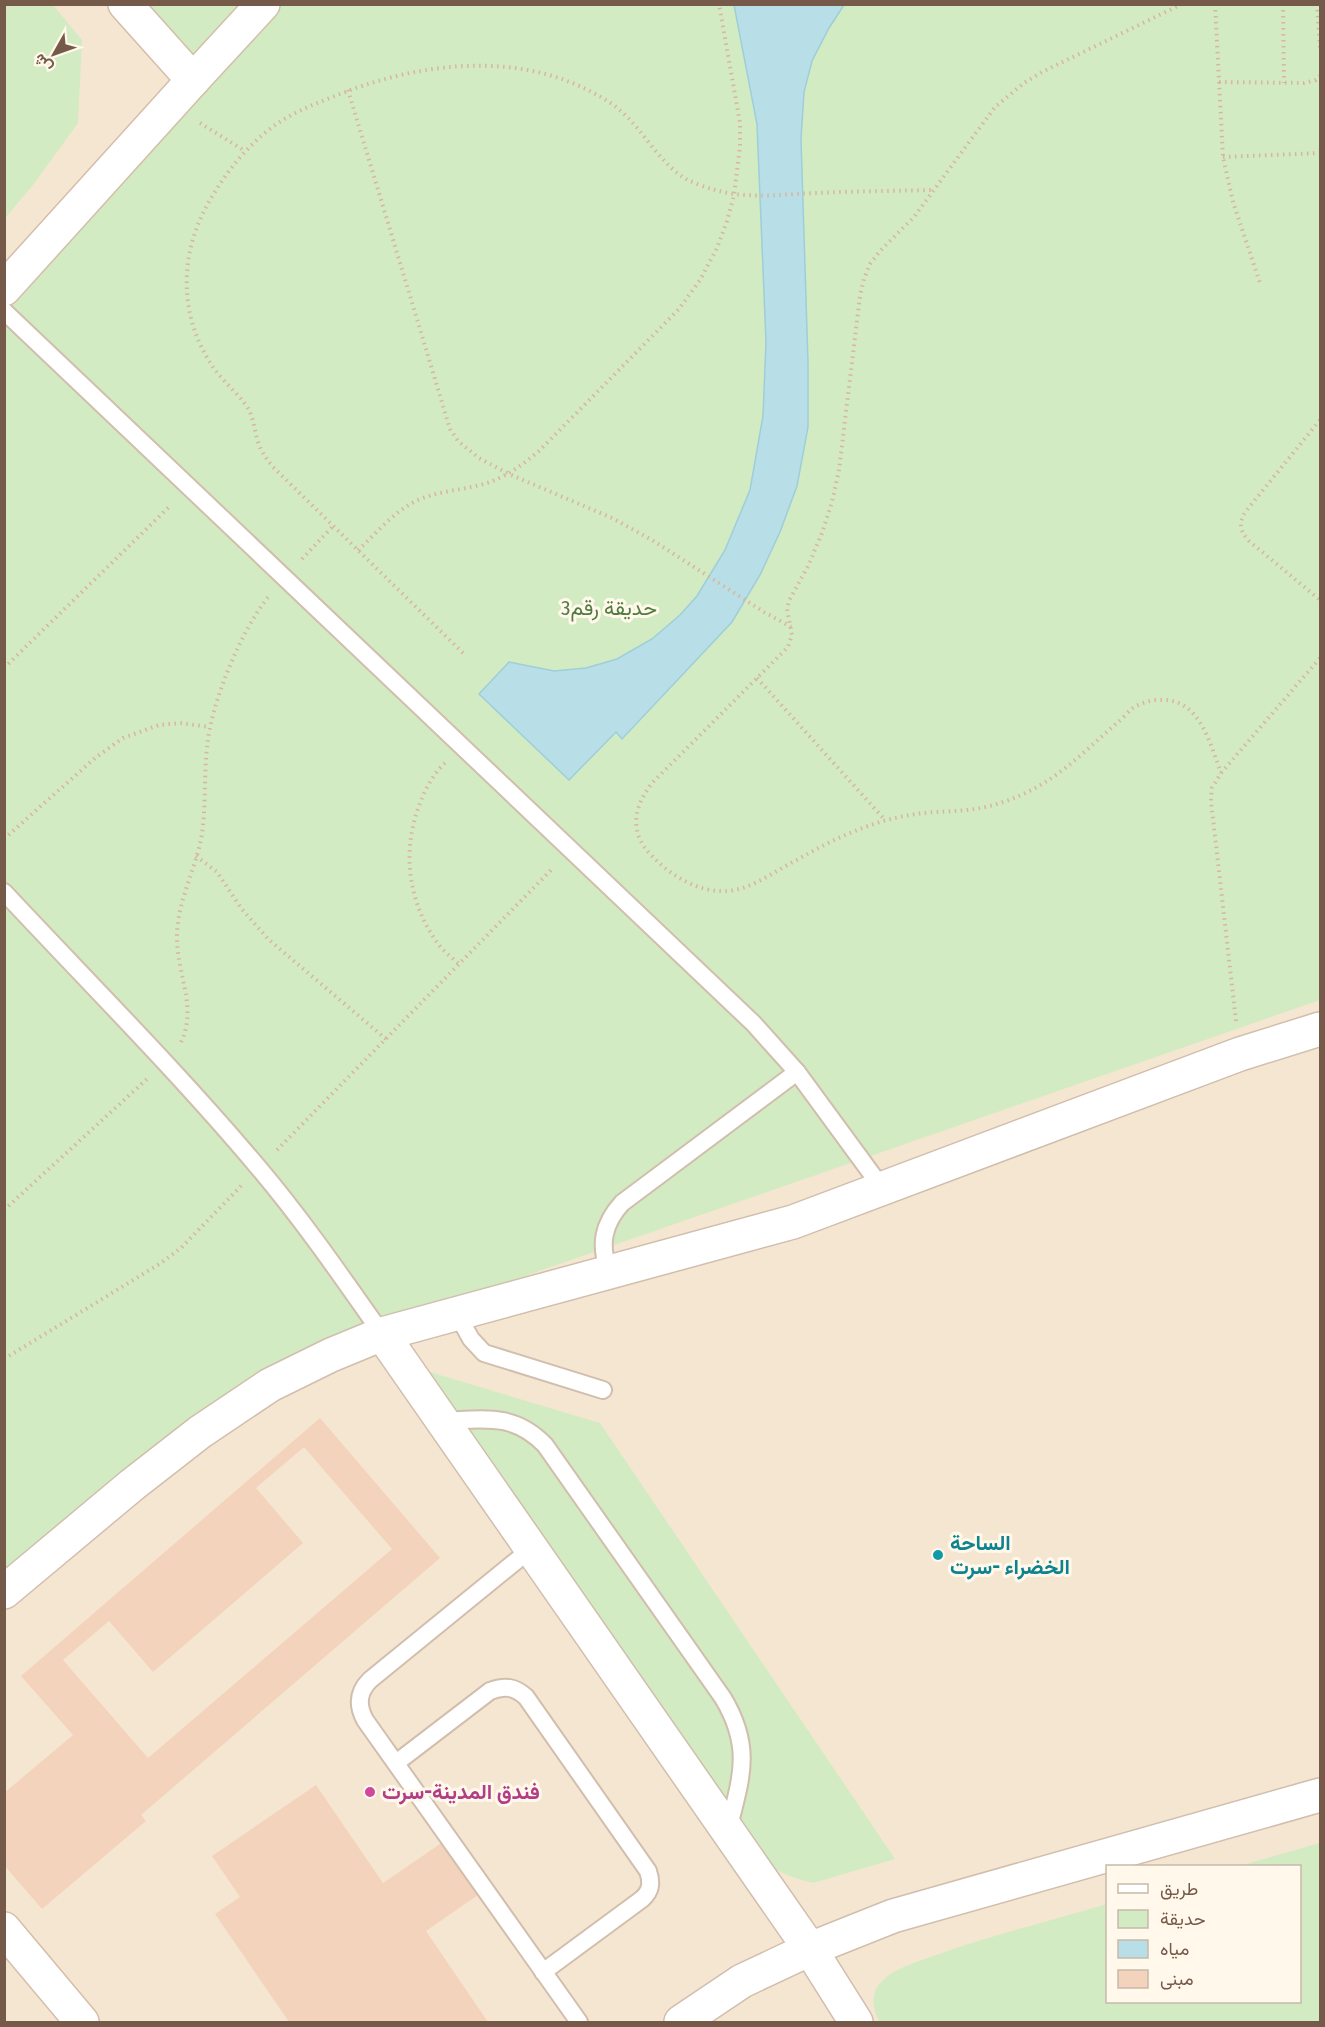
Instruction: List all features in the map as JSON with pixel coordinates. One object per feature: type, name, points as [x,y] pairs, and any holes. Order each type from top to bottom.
[{"type":"street","points":[[125,4],[193,80]]},
{"type":"street","points":[[4,289],[263,4]]},
{"type":"street","points":[[4,1592],[132,1485],[200,1432],[270,1385],[331,1355],[382,1334],[456,1312],[793,1222],[1240,1054],[1320,1029]]},
{"type":"street","points":[[382,1334],[810,1949],[855,2022]]},
{"type":"street","points":[[681,2022],[742,1981],[810,1949],[893,1916],[1320,1795]]},
{"type":"street","points":[[4,1929],[81,2022]]},
{"type":"lane","points":[[4,311],[754,1024],[797,1072],[882,1188]]},
{"type":"lane","points":[[4,892],[165,1062],[259,1168],[382,1334]]},
{"type":"lane","points":[[609,1271],[604,1259],[603,1238],[607,1224],[622,1203],[797,1072]]},
{"type":"lane","points":[[456,1312],[471,1339],[484,1353],[603,1390]]},
{"type":"lane","points":[[444,1421],[502,1420],[526,1428],[537,1436],[546,1445],[710,1679],[732,1713],[742,1746],[741,1780],[728,1831]]},
{"type":"lane","points":[[532,1548],[364,1685],[359,1700],[360,1710],[396,1763],[579,2022]]},
{"type":"lane","points":[[396,1763],[490,1691],[499,1687],[509,1687],[519,1691],[533,1707],[648,1871],[651,1880],[650,1888],[642,1899],[543,1972]]},
{"type":"path","points":[[358,551],[394,516],[417,500],[491,482],[509,474],[540,450],[679,309],[700,280],[717,248],[727,221],[739,168],[740,123],[719,4]]},
{"type":"path","points":[[1182,4],[1042,72],[1024,83],[995,107],[914,217],[870,264],[860,296],[839,470],[822,533],[809,564],[789,601],[787,609],[792,635],[788,647],[652,783],[641,799],[636,816],[638,835],[647,851],[660,865],[676,877],[695,886],[727,891],[759,882],[830,842],[885,820],[917,814],[975,809],[1024,794],[1068,766],[1134,708],[1154,700],[1177,703],[1190,710],[1200,720],[1221,773]]},
{"type":"path","points":[[1215,4],[1223,157],[1233,202],[1261,286]]},
{"type":"path","points":[[1283,4],[1284,83]]},
{"type":"path","points":[[1317,4],[1320,49]]},
{"type":"path","points":[[463,653],[272,466],[263,454],[252,417],[246,406],[212,365],[195,334],[187,301],[186,269],[194,230],[224,176],[245,151],[268,130],[299,111],[348,90],[398,75],[446,66],[499,66],[545,74],[581,87],[614,105],[686,179],[734,195],[934,190]]},
{"type":"path","points":[[1220,82],[1304,83],[1316,80],[1320,76]]},
{"type":"path","points":[[348,90],[450,429],[458,441],[469,451],[509,474],[612,518],[652,540],[690,566],[791,627]]},
{"type":"path","points":[[170,105],[245,151]]},
{"type":"path","points":[[1223,157],[1320,153]]},
{"type":"path","points":[[1320,420],[1246,511],[1240,525],[1249,541],[1320,600]]},
{"type":"path","points":[[4,668],[189,486]]},
{"type":"path","points":[[6,1207],[165,1062],[181,1043],[189,1016],[178,961],[177,936],[180,905],[196,856],[204,813],[206,765],[210,727],[215,707],[241,642],[258,611],[285,577],[333,526]]},
{"type":"path","points":[[1240,1054],[1211,794],[1221,773],[1320,658]]},
{"type":"path","points":[[757,678],[885,820]]},
{"type":"path","points":[[4,839],[95,758],[123,738],[159,725],[180,723],[210,727]]},
{"type":"path","points":[[459,964],[437,942],[421,915],[411,885],[408,854],[412,823],[423,794],[440,767],[462,746]]},
{"type":"path","points":[[4,1359],[182,1248],[571,849]]},
{"type":"path","points":[[196,856],[217,872],[241,908],[268,939],[386,1039]]},
{"type":"shaded area","name":"حديقة رقم3","points":[[5,5],[1320,5],[1320,2022],[5,2022]]},
{"type":"green space","points":[[5,4],[53,5],[82,40],[78,123],[33,185],[5,218]]},
{"type":"green space","name":"حديقة رقم3","points":[[125,5],[1320,5],[1320,1000],[355,1335],[5,1577],[5,289],[192,80]]},
{"type":"green space","points":[[430,1372],[600,1423],[895,1859],[813,1883],[774,1869],[763,1859]]},
{"type":"green space","points":[[1320,1843],[1320,2022],[880,2022],[875,2012],[873,2001],[878,1985],[900,1968],[978,1941],[1106,1904],[1106,2003],[1301,2003],[1301,1865],[1243,1865]]},
{"type":"water","points":[[734,5],[844,5],[812,61],[804,92],[801,139],[808,427],[797,486],[780,532],[760,575],[732,622],[622,739],[616,732],[569,780],[479,694],[509,662],[554,671],[586,668],[617,659],[652,639],[680,615],[697,596],[725,550],[750,490],[763,416],[766,342],[757,124]]},
{"type":"building","points":[[320,1418],[440,1558],[141,1815],[146,1821],[42,1909],[4,1865],[4,1793],[73,1735],[21,1676]],"holes":[[[304,1447],[392,1549],[148,1758],[63,1660],[109,1621],[153,1672],[303,1543],[256,1488]]]},
{"type":"building","points":[[316,1785],[383,1883],[443,1842],[478,1895],[426,1931],[488,2022],[289,2022],[215,1914],[240,1897],[212,1856]]},
{"type":"place","name":"الساحة الخضراء -سرت","points":[[938,1555]]},
{"type":"place","name":"فندق المدينة-سرت","points":[[370,1792]]}]
